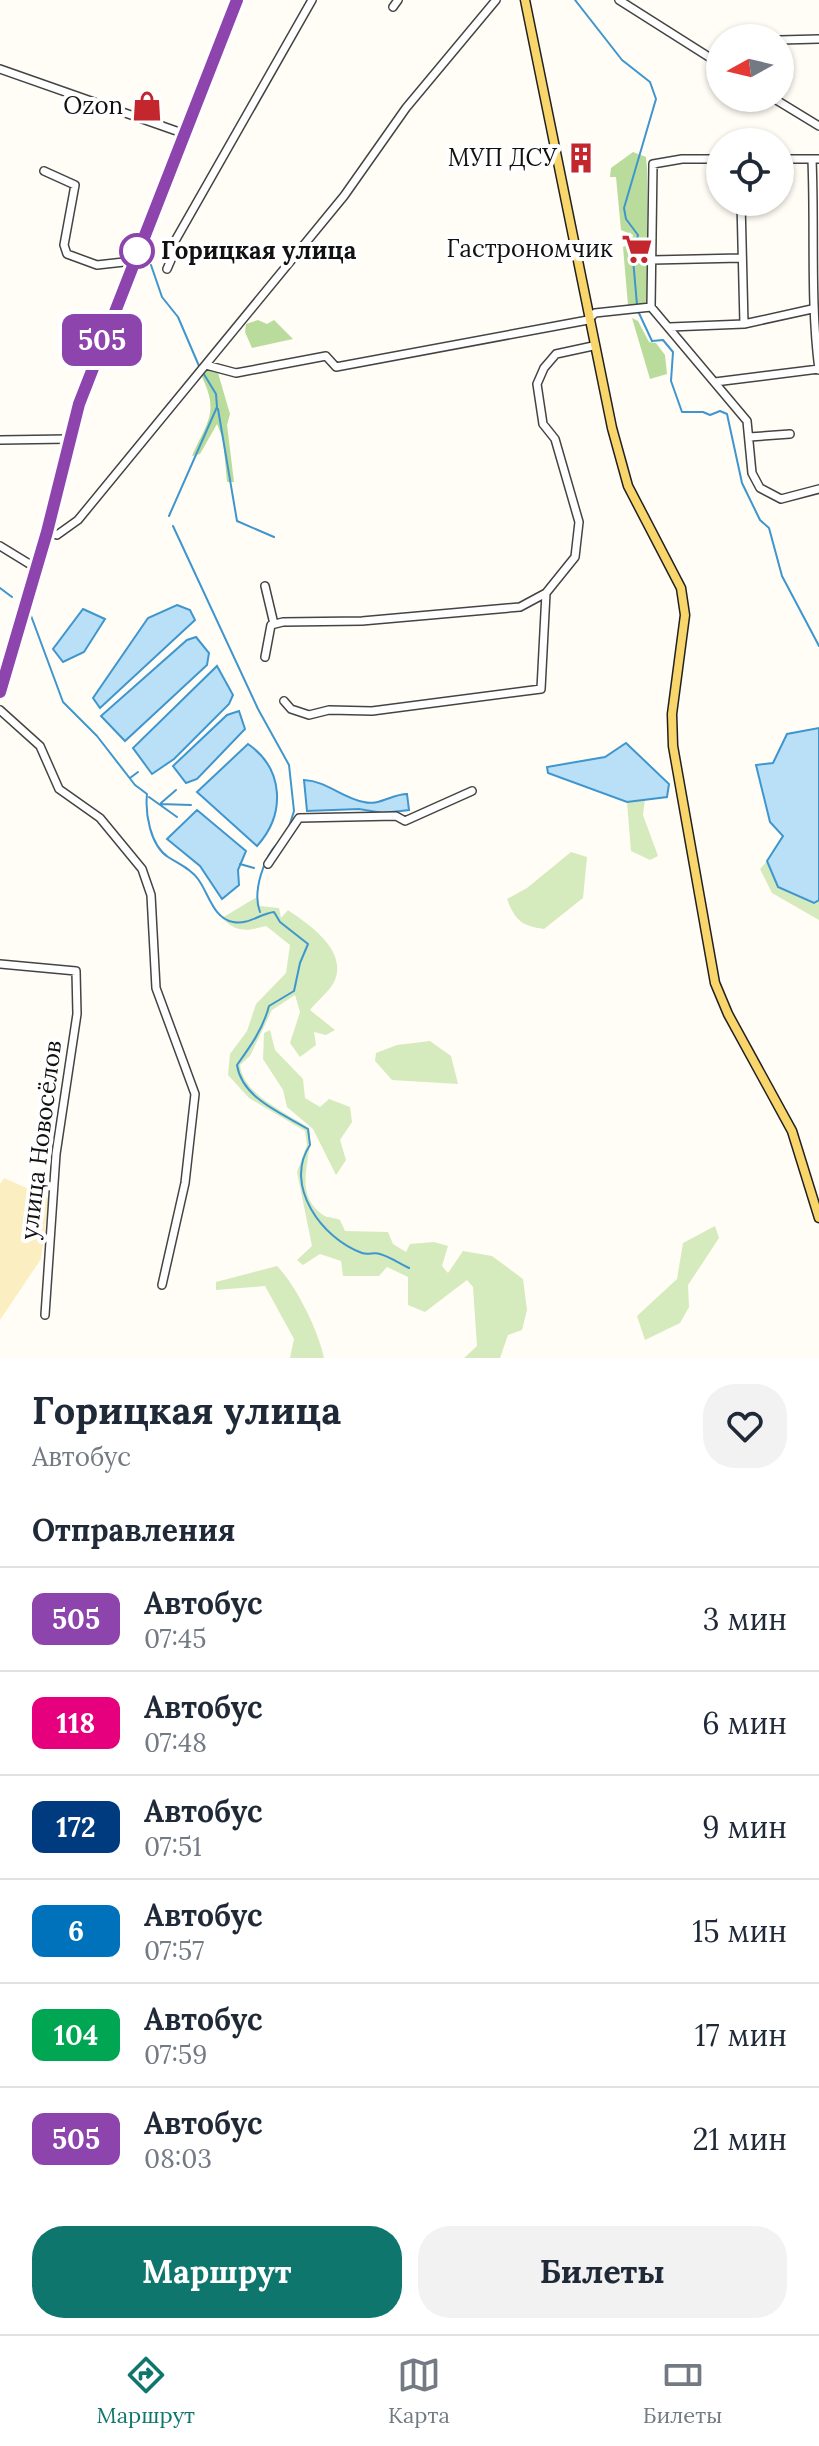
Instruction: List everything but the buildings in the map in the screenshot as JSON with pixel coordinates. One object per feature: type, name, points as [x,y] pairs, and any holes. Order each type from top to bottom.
[{"type":"main road","points":[[0,692],[4,667],[47,532],[69,439],[133,261],[237,0]]},
{"type":"main road","points":[[525,0],[593,346],[628,486],[681,588],[685,615],[672,714],[673,746],[715,983],[728,1014],[792,1131],[819,1218]]},
{"type":"street","points":[[167,269],[174,253],[171,248],[312,0]]},
{"type":"street","points":[[47,532],[57,535],[78,520],[344,196],[406,108],[496,0]]},
{"type":"street","points":[[619,0],[706,55]]},
{"type":"street","points":[[794,40],[817,39]]},
{"type":"street","points":[[0,69],[185,134]]},
{"type":"street","points":[[794,111],[819,126]]},
{"type":"street","points":[[706,159],[653,164],[651,307],[747,421],[752,473],[760,488],[781,499],[819,489]]},
{"type":"street","points":[[715,382],[819,369],[812,309],[816,254],[815,159],[794,159]]},
{"type":"street","points":[[44,171],[75,185],[64,245],[67,254],[97,265],[133,261]]},
{"type":"street","points":[[741,216],[744,324]]},
{"type":"street","points":[[652,260],[741,258]]},
{"type":"street","points":[[203,367],[236,373],[326,356],[336,367],[588,320],[595,313],[651,307]]},
{"type":"street","points":[[670,327],[744,324],[812,309]]},
{"type":"street","points":[[274,624],[520,607],[546,593],[575,557],[579,522],[555,439],[543,424],[537,384],[556,354],[593,346]]},
{"type":"street","points":[[749,437],[790,434]]},
{"type":"street","points":[[0,440],[69,439]]},
{"type":"street","points":[[0,546],[36,568]]},
{"type":"street","points":[[265,586],[274,624],[266,636],[265,657]]},
{"type":"street","points":[[284,701],[291,709],[309,715],[329,710],[372,711],[493,698],[541,689],[546,593]]},
{"type":"street","points":[[0,710],[40,746],[59,789],[97,816],[142,869],[154,923],[156,988],[195,1094],[185,1183],[162,1285]]},
{"type":"street","points":[[268,864],[299,818],[396,816],[405,821],[472,791]]},
{"type":"street","points":[[0,975],[1,965]]},
{"type":"street","name":"улица Новосёлов","points":[[1,965],[76,971],[77,1014],[56,1154],[47,1247],[45,1315]]},
{"type":"green space","points":[[633,152],[646,157],[647,169],[648,297],[644,305],[628,305],[623,247],[631,243],[633,235],[621,230],[616,177],[610,177],[611,168]]},
{"type":"green space","points":[[632,318],[638,321],[649,342],[656,343],[665,355],[667,374],[650,379]]},
{"type":"green space","points":[[258,320],[267,324],[274,320],[293,339],[252,348],[245,332],[246,324]]},
{"type":"green space","points":[[205,369],[218,373],[230,414],[227,425],[234,482],[227,482],[223,439],[217,424],[200,454],[192,456],[210,416],[209,397],[200,373]]},
{"type":"green space","points":[[645,800],[643,815],[658,856],[650,860],[631,851],[627,802]]},
{"type":"green space","points":[[571,852],[587,857],[583,898],[544,929],[520,921],[507,899],[527,888]]},
{"type":"green space","points":[[767,861],[778,887],[814,903],[819,900],[819,920],[772,893],[760,869]]},
{"type":"green space","points":[[257,897],[260,906],[279,908],[281,918],[288,910],[315,930],[331,948],[336,958],[335,980],[310,1010],[335,1030],[326,1035],[314,1032],[316,1045],[300,1057],[290,1043],[300,1012],[295,995],[272,1010],[250,1056],[240,1065],[243,1076],[267,1102],[309,1128],[308,1196],[323,1215],[340,1220],[345,1231],[388,1232],[393,1244],[406,1252],[410,1244],[434,1242],[448,1246],[442,1266],[448,1273],[463,1251],[492,1256],[523,1279],[527,1310],[522,1330],[508,1335],[500,1358],[464,1358],[477,1346],[473,1287],[467,1280],[425,1312],[408,1305],[408,1277],[387,1267],[379,1276],[343,1276],[341,1261],[320,1254],[303,1265],[297,1260],[312,1246],[297,1172],[307,1145],[305,1131],[249,1098],[228,1075],[230,1054],[247,1031],[256,1004],[286,973],[290,945],[266,926],[242,930],[222,918]]},
{"type":"green space","points":[[270,1030],[275,1050],[303,1079],[305,1098],[320,1107],[329,1099],[350,1107],[352,1122],[340,1140],[346,1160],[336,1175],[313,1129],[287,1107],[283,1090],[263,1059],[264,1033]]},
{"type":"green space","points":[[430,1041],[451,1056],[458,1084],[392,1080],[375,1061],[376,1053],[397,1045]]},
{"type":"green space","points":[[715,1226],[719,1238],[688,1285],[689,1307],[680,1323],[645,1340],[637,1316],[677,1279],[683,1243]]},
{"type":"green space","points":[[277,1266],[306,1309],[324,1358],[290,1358],[294,1339],[265,1286],[216,1290],[216,1282]]},
{"type":"sand","points":[[4,1178],[49,1198],[41,1259],[0,1320],[0,1184]]},
{"type":"water","points":[[177,605],[190,610],[195,620],[100,708],[93,698],[148,618]]},
{"type":"water","points":[[83,609],[105,619],[84,652],[63,662],[53,649]]},
{"type":"water","points":[[196,637],[209,653],[207,665],[125,741],[101,716],[187,640]]},
{"type":"water","points":[[217,666],[233,695],[229,704],[174,759],[152,774],[133,748]]},
{"type":"water","points":[[239,711],[245,729],[197,779],[186,783],[173,766],[227,715]]},
{"type":"water","points":[[819,728],[819,900],[814,903],[778,887],[767,861],[783,836],[770,822],[756,765],[773,763],[787,734]]},
{"type":"water","points":[[626,743],[669,784],[667,797],[627,802],[548,773],[547,767],[605,757]]},
{"type":"water","points":[[248,744],[269,766],[277,792],[273,820],[257,846],[197,792]]},
{"type":"water","points":[[304,780],[320,783],[356,800],[370,803],[407,794],[409,810],[383,813],[359,809],[307,811]]},
{"type":"water","points":[[197,810],[246,851],[238,870],[239,885],[222,899],[200,866],[167,839]]},
{"type":"waterway","points":[[575,0],[622,60],[650,82],[656,99],[624,208],[626,219],[638,235],[633,259],[637,305]]},
{"type":"waterway","points":[[151,265],[162,297],[178,317],[199,366]]},
{"type":"waterway","points":[[638,311],[652,341],[663,340],[673,352],[671,381],[682,412],[710,415],[720,411],[727,414],[742,483],[760,520],[769,528],[782,576],[819,646]]},
{"type":"waterway","points":[[169,516],[217,407],[216,394],[202,371]]},
{"type":"waterway","points":[[218,409],[237,521],[274,537]]},
{"type":"waterway","points":[[173,526],[258,709],[289,765],[294,811],[289,827]]},
{"type":"waterway","points":[[0,588],[12,597]]},
{"type":"waterway","points":[[30,613],[63,702],[97,736],[135,785],[147,794],[150,828],[162,852],[195,875],[216,911],[226,920],[244,922],[274,912],[280,922],[308,944],[294,991],[269,1006],[260,1030],[237,1065],[240,1077],[264,1103],[308,1129],[310,1145],[303,1161],[301,1177],[304,1193],[321,1223],[347,1246],[362,1253],[384,1255],[409,1268]]},
{"type":"waterway","points":[[130,778],[138,772]]},
{"type":"waterway","points":[[161,803],[176,790]]},
{"type":"waterway","points":[[149,797],[177,817]]},
{"type":"waterway","points":[[160,804],[191,805]]},
{"type":"waterway","points":[[260,912],[257,895],[261,875],[279,842]]},
{"type":"waterway","points":[[240,864],[254,868]]},
{"type":"bus line","name":"505","points":[[0,692],[47,532],[79,404],[237,0]]},
{"type":"place","name":"Ozon","points":[[147,106]]},
{"type":"place","name":"МУП ДСУ","points":[[581,158]]},
{"type":"place","name":"Гастрономчик","points":[[637,249]]},
{"type":"place","name":"Горицкая улица","points":[[137,251]]}]
